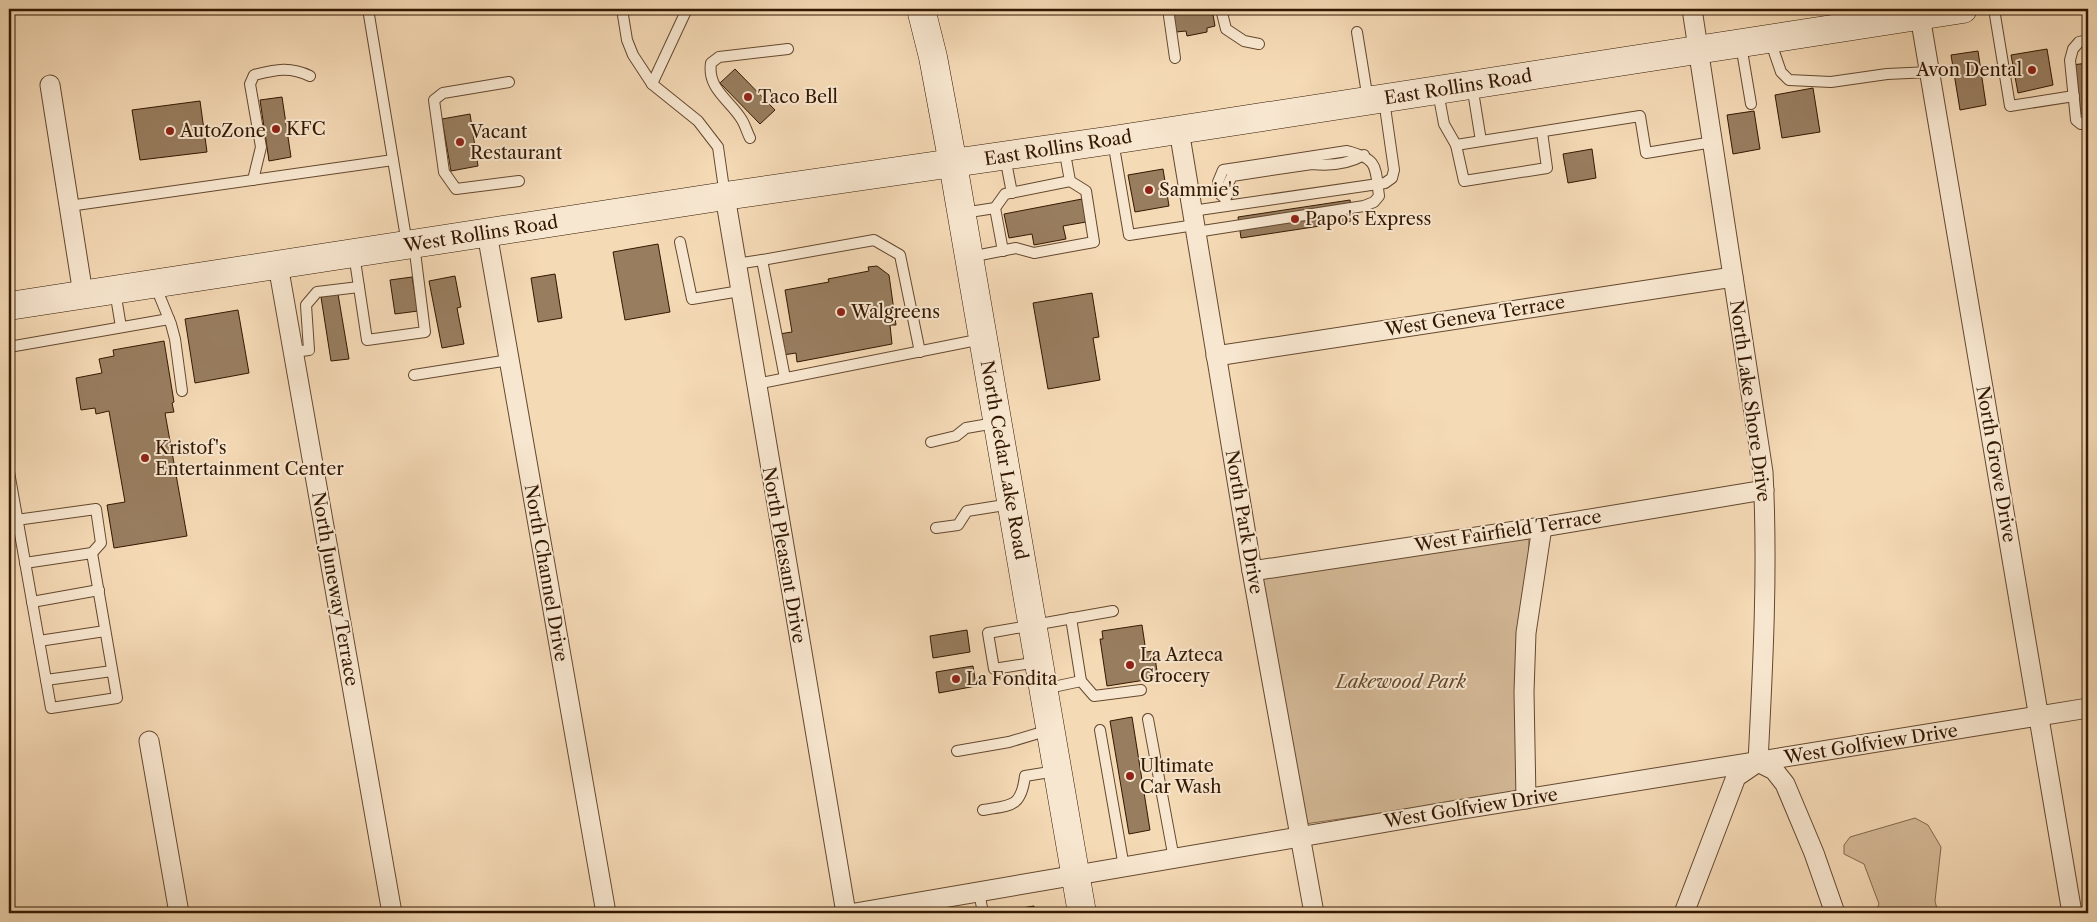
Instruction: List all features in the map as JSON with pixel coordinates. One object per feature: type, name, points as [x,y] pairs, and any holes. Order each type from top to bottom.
[{"type":"main road","name":"North Cedar Lake Road","points":[[921,9],[933,57],[962,214],[1082,913]]},
{"type":"main road","name":"East Rollins Road","points":[[953,164],[1472,86],[1963,9]]},
{"type":"main road","name":"West Rollins Road","points":[[9,306],[724,196],[953,164]]},
{"type":"street","name":"North Lake Shore Drive","points":[[1692,9],[1762,462],[1766,534],[1765,612],[1758,762]]},
{"type":"street","name":"North Grove Drive","points":[[1920,16],[2072,913]]},
{"type":"street","points":[[50,86],[83,294]]},
{"type":"street","name":"North Park Drive","points":[[1179,130],[1252,571],[1314,913]]},
{"type":"street","name":"North Pleasant Drive","points":[[724,196],[846,913]]},
{"type":"street","name":"North Channel Drive","points":[[487,233],[606,913]]},
{"type":"street","name":"North Juneway Terrace","points":[[278,265],[392,913]]},
{"type":"street","name":"West Geneva Terrace","points":[[1216,356],[1734,276]]},
{"type":"street","name":"West Fairfield Terrace","points":[[1252,571],[1542,527],[1764,490]]},
{"type":"street","points":[[1526,799],[1524,692],[1526,633],[1542,527]]},
{"type":"street","name":"West Golfview Drive","points":[[855,913],[1526,799],[2088,708]]},
{"type":"street","points":[[148,741],[180,913]]},
{"type":"street","points":[[1684,913],[1736,777],[1758,762],[1774,770],[1785,784],[1814,853],[1835,913]]},
{"type":"lane","points":[[353,253],[366,340],[425,332],[411,245],[393,160],[368,9]]},
{"type":"lane","points":[[622,9],[627,40],[633,55],[652,84],[698,121],[718,147],[724,196]]},
{"type":"lane","points":[[652,84],[686,9]]},
{"type":"lane","points":[[1168,9],[1175,58]]},
{"type":"lane","points":[[1221,9],[1226,29],[1244,41],[1259,44]]},
{"type":"lane","points":[[1994,9],[2010,106],[2074,96]]},
{"type":"lane","points":[[1226,201],[1238,204],[1377,184],[1392,178],[1394,170],[1357,32]]},
{"type":"lane","points":[[1770,39],[1780,72],[1789,80],[1831,82],[1887,74],[1930,72]]},
{"type":"lane","points":[[2088,40],[2079,42],[2073,49],[2070,60],[2076,120],[2080,124],[2088,123]]},
{"type":"lane","points":[[1740,44],[1751,104]]},
{"type":"lane","points":[[750,138],[742,119],[712,81],[711,63],[720,57],[788,50]]},
{"type":"lane","points":[[252,180],[261,147],[250,84],[254,75],[281,69],[298,70],[310,76]]},
{"type":"lane","points":[[509,82],[443,93],[434,100],[444,172],[456,189],[519,181]]},
{"type":"lane","points":[[1472,86],[1481,141]]},
{"type":"lane","points":[[1438,90],[1444,124],[1456,145],[1464,181],[1547,168],[1542,132]]},
{"type":"lane","points":[[1456,145],[1640,116],[1646,152],[1713,142]]},
{"type":"lane","points":[[1113,140],[1129,235],[1194,223],[1364,206],[1374,202],[1379,196],[1375,170],[1371,161],[1364,155],[1354,161],[1325,166],[1312,164],[1232,176],[1228,184],[1229,192],[1226,201],[1194,223]]},
{"type":"lane","points":[[969,257],[1016,248],[1034,253],[1094,242],[1086,192],[1070,181],[1064,148]]},
{"type":"lane","points":[[1005,156],[1012,192]]},
{"type":"lane","points":[[69,206],[393,160]]},
{"type":"lane","points":[[962,214],[995,208],[1005,194],[1070,181]]},
{"type":"lane","points":[[995,208],[1003,251]]},
{"type":"lane","points":[[736,264],[874,240],[900,254],[920,352]]},
{"type":"lane","points":[[680,242],[692,299],[740,291]]},
{"type":"lane","points":[[762,260],[785,378]]},
{"type":"lane","points":[[155,284],[175,339],[182,391]]},
{"type":"lane","points":[[294,352],[309,350],[306,305],[317,292],[358,287]]},
{"type":"lane","points":[[115,290],[121,327]]},
{"type":"lane","points":[[9,347],[169,319]]},
{"type":"lane","points":[[756,384],[983,339]]},
{"type":"lane","points":[[414,375],[509,360]]},
{"type":"lane","points":[[931,442],[956,436],[966,428],[998,422]]},
{"type":"lane","points":[[9,475],[13,520],[25,562],[52,708],[117,698],[92,553]]},
{"type":"lane","points":[[936,528],[958,524],[967,511],[1012,504]]},
{"type":"lane","points":[[13,520],[96,509],[101,543],[92,553],[25,562]]},
{"type":"lane","points":[[32,602],[98,590]]},
{"type":"lane","points":[[1039,662],[994,669],[988,634],[1113,611]]},
{"type":"lane","points":[[1071,618],[1081,681],[1094,696],[1141,690]]},
{"type":"lane","points":[[39,642],[105,631]]},
{"type":"lane","points":[[46,680],[112,671]]},
{"type":"lane","points":[[1044,690],[1081,681]]},
{"type":"lane","points":[[1148,719],[1174,858]]},
{"type":"lane","points":[[957,751],[1009,742],[1050,729]]},
{"type":"lane","points":[[1100,730],[1124,867]]},
{"type":"lane","points":[[983,810],[1012,804],[1023,793],[1025,776],[1057,771]]},
{"type":"lane","points":[[979,892],[983,913]]},
{"type":"green space","name":"Lakewood Park","points":[[1529,533],[1526,792],[1298,825],[1253,576]]},
{"type":"green space","points":[[1915,818],[1928,825],[1941,847],[1935,901],[1938,913],[1875,913],[1879,904],[1864,864],[1844,854],[1844,845],[1850,837]]},
{"type":"building","points":[[1172,9],[1212,9],[1215,26],[1207,28],[1207,32],[1187,36],[1186,31],[1176,32]]},
{"type":"building","name":"Avon Dental","points":[[2047,49],[2053,85],[2018,93],[2011,55]]},
{"type":"building","points":[[1978,51],[1986,105],[1960,110],[1951,55]]},
{"type":"building","points":[[2088,63],[2088,113],[2080,114],[2072,65]]},
{"type":"building","name":"Taco Bell","points":[[735,69],[775,110],[760,124],[720,83]]},
{"type":"building","points":[[1813,88],[1820,132],[1782,138],[1775,95]]},
{"type":"building","name":"KFC","points":[[282,97],[291,157],[269,161],[260,100]]},
{"type":"building","name":"AutoZone","points":[[200,101],[207,152],[140,160],[132,110]]},
{"type":"building","points":[[1754,111],[1760,149],[1733,154],[1727,115]]},
{"type":"building","name":"Vacant Restaurant","points":[[470,114],[478,166],[451,171],[442,119]]},
{"type":"building","points":[[1592,149],[1596,178],[1568,183],[1563,154]]},
{"type":"building","name":"Sammie's","points":[[1163,169],[1169,206],[1135,212],[1128,175]]},
{"type":"building","points":[[1082,199],[1086,222],[1063,226],[1066,239],[1034,245],[1032,234],[1009,238],[1004,214]]},
{"type":"building","name":"Papo's Express","points":[[1350,200],[1353,221],[1241,238],[1238,217]]},
{"type":"building","points":[[658,244],[670,312],[625,320],[613,252]]},
{"type":"building","name":"Walgreens","points":[[877,266],[889,275],[896,325],[890,325],[892,344],[797,362],[796,353],[783,355],[779,334],[792,332],[785,290],[829,282],[828,279],[869,271],[868,267]]},
{"type":"building","points":[[555,274],[562,318],[538,322],[531,278]]},
{"type":"building","points":[[455,276],[461,307],[457,308],[464,344],[442,348],[429,281]]},
{"type":"building","points":[[412,277],[418,311],[395,314],[390,280]]},
{"type":"building","points":[[1092,293],[1099,337],[1093,338],[1100,380],[1048,389],[1033,303]]},
{"type":"building","points":[[338,294],[349,359],[331,361],[321,297]]},
{"type":"building","points":[[238,310],[249,373],[195,383],[185,319]]},
{"type":"building","name":"Kristof's Entertainment Center","points":[[164,341],[174,402],[172,403],[174,412],[165,413],[187,536],[114,548],[107,505],[125,502],[109,411],[96,414],[95,408],[81,410],[76,378],[102,373],[99,359],[114,356],[113,350]]},
{"type":"building","name":"La Azteca Grocery","points":[[1142,625],[1146,652],[1154,651],[1158,678],[1107,686],[1100,639],[1103,639],[1102,631]]},
{"type":"building","points":[[967,630],[970,652],[933,658],[930,636]]},
{"type":"building","name":"La Fondita","points":[[973,666],[976,686],[939,693],[936,672]]},
{"type":"building","name":"Ultimate Car Wash","points":[[1132,717],[1150,830],[1129,834],[1110,721]]},
{"type":"building","points":[[1034,906],[1035,913],[1003,913],[1003,911]]},
{"type":"place","name":"Avon Dental","points":[[2032,70]]},
{"type":"place","name":"Taco Bell","points":[[748,97]]},
{"type":"place","name":"KFC","points":[[276,129]]},
{"type":"place","name":"AutoZone","points":[[170,131]]},
{"type":"place","name":"Vacant Restaurant","points":[[460,142]]},
{"type":"place","name":"Sammie's","points":[[1149,190]]},
{"type":"place","name":"Papo's Express","points":[[1295,219]]},
{"type":"place","name":"Walgreens","points":[[841,312]]},
{"type":"place","name":"Kristof's Entertainment Center","points":[[145,458]]},
{"type":"place","name":"La Azteca Grocery","points":[[1130,665]]},
{"type":"place","name":"La Fondita","points":[[956,679]]},
{"type":"place","name":"Ultimate Car Wash","points":[[1130,776]]}]
